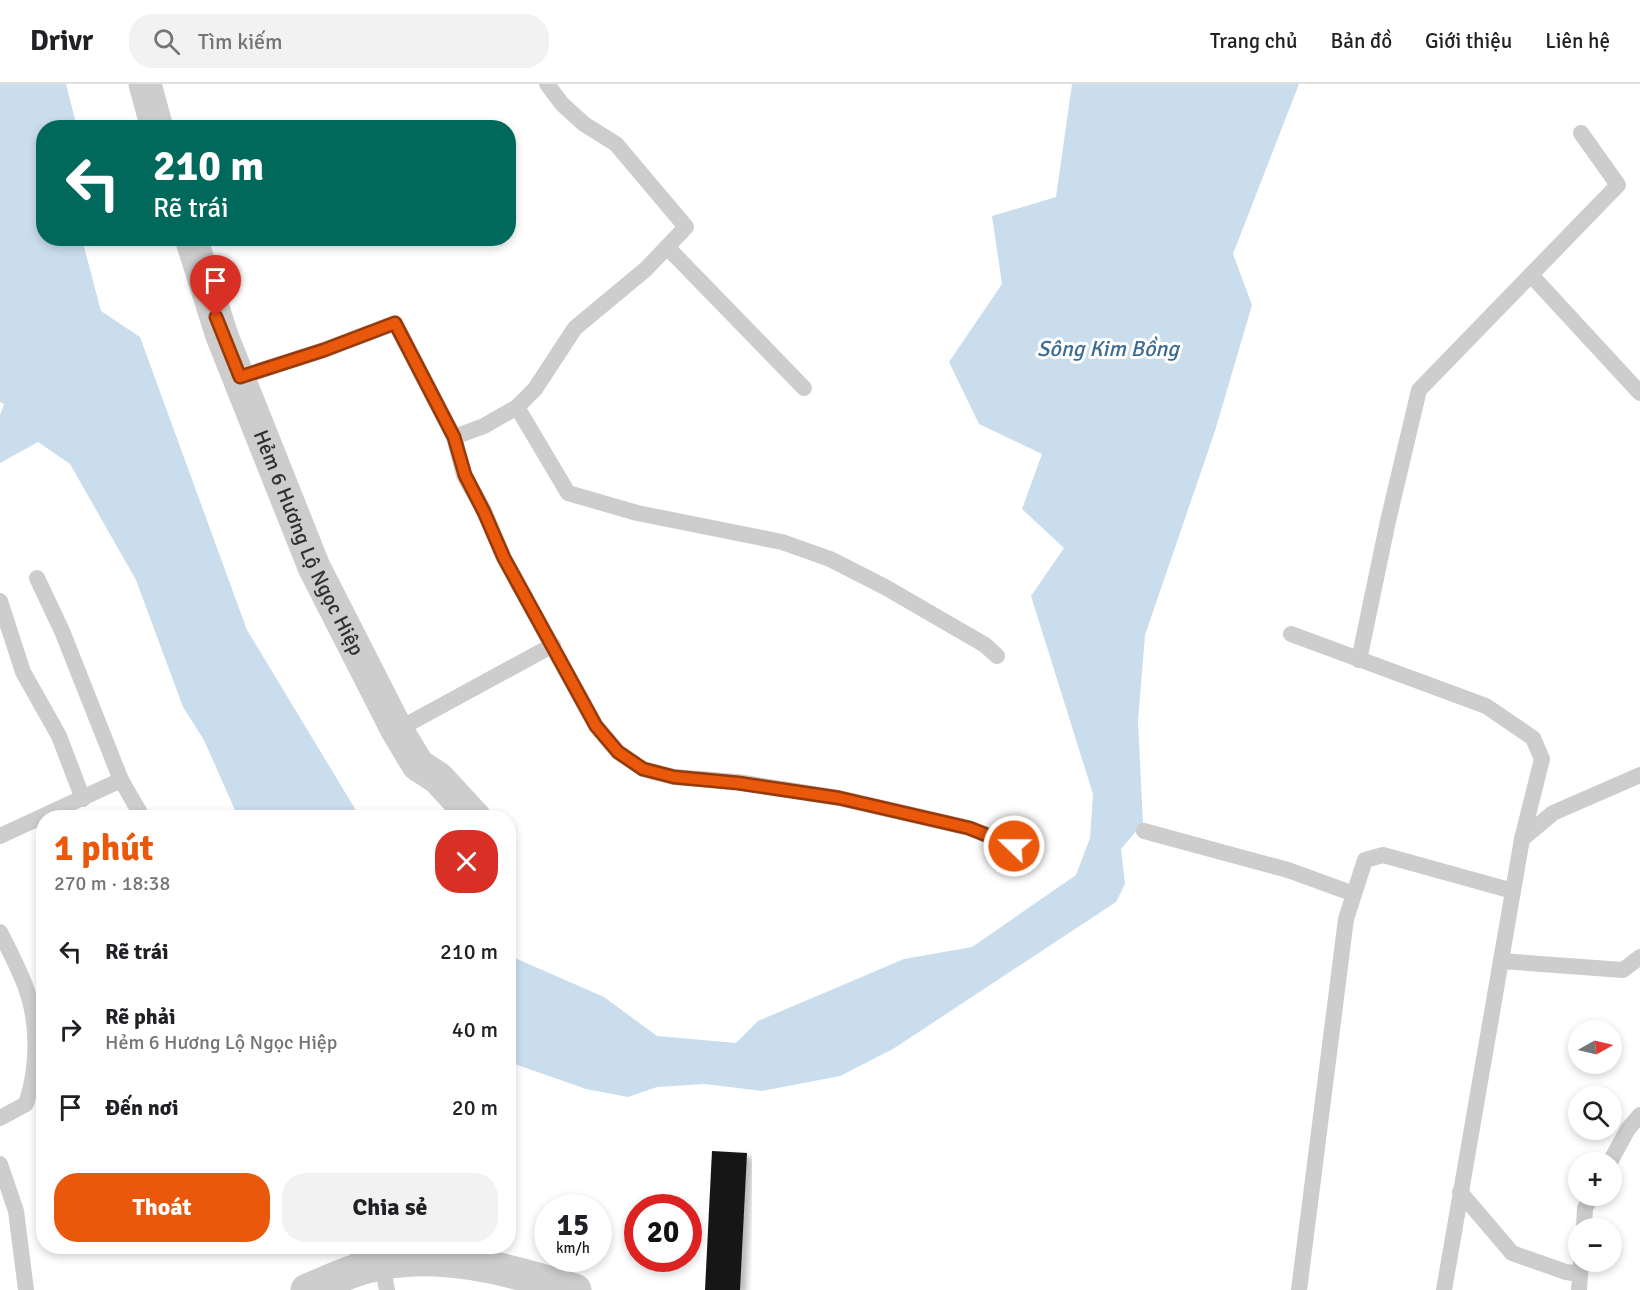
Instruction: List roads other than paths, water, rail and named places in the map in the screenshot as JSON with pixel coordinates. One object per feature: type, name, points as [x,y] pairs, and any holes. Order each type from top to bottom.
[{"type":"street","points":[[145,84],[155,120]]},
{"type":"street","name":"Hẻm 6 Hương Lộ Ngọc Hiệp","points":[[194,246],[222,336],[314,567],[397,730],[418,765],[438,778],[468,810]]},
{"type":"street","points":[[307,1290],[372,1267],[415,1260],[460,1261],[525,1275],[575,1290]]},
{"type":"lane","points":[[454,437],[484,426],[517,407],[535,389],[575,328],[601,309],[686,227],[616,144],[584,124],[562,104],[547,84]]},
{"type":"lane","points":[[1359,660],[1388,521],[1419,390],[1618,185],[1581,133]]},
{"type":"lane","points":[[667,247],[804,388]]},
{"type":"lane","points":[[1531,275],[1640,393]]},
{"type":"lane","points":[[240,377],[324,350],[395,323],[454,437],[465,475],[504,558],[596,726],[618,752],[643,769],[674,777],[738,783],[839,798],[969,828],[1014,846]]},
{"type":"lane","points":[[517,407],[568,493],[637,513],[782,542],[830,559],[896,592],[985,645],[997,656]]},
{"type":"lane","points":[[37,578],[79,670],[121,780],[138,810]]},
{"type":"lane","points":[[0,601],[23,672],[59,736],[83,799]]},
{"type":"lane","points":[[1291,634],[1486,706],[1533,738],[1542,759],[1522,839],[1444,1290]]},
{"type":"lane","points":[[397,730],[553,645]]},
{"type":"lane","points":[[1522,839],[1553,813],[1640,775]]},
{"type":"lane","points":[[58,810],[121,780]]},
{"type":"lane","points":[[0,836],[36,820]]},
{"type":"lane","points":[[1144,831],[1288,870],[1354,894]]},
{"type":"lane","points":[[1299,1290],[1344,931],[1365,860],[1383,855],[1513,891]]},
{"type":"lane","points":[[0,932],[26,988],[34,1029],[33,1083],[26,1104],[0,1118]]},
{"type":"lane","points":[[1501,961],[1623,970],[1640,957]]},
{"type":"lane","points":[[1615,1152],[1628,1129],[1640,1115]]},
{"type":"lane","points":[[0,1164],[16,1211],[26,1290]]},
{"type":"lane","points":[[1460,1192],[1512,1253],[1580,1275]]},
{"type":"water","points":[[0,84],[66,84],[75,120],[36,120],[36,246],[84,246],[101,311],[140,337],[247,630],[356,810],[235,810],[204,740],[183,707],[136,580],[70,464],[38,442],[0,463],[0,415],[4,404],[0,402]]},
{"type":"water","name":"Sông Kim Bồng","points":[[1072,84],[1299,84],[1233,254],[1252,305],[1215,431],[1145,635],[1138,721],[1143,823],[1121,849],[1125,884],[1116,902],[893,1049],[840,1076],[762,1091],[705,1084],[657,1087],[628,1097],[586,1089],[516,1064],[516,958],[604,997],[657,1036],[736,1043],[758,1021],[904,959],[972,947],[1076,875],[1090,838],[1093,794],[1031,596],[1064,548],[1022,509],[1042,454],[979,424],[949,362],[1002,284],[992,216],[1056,197]]}]
